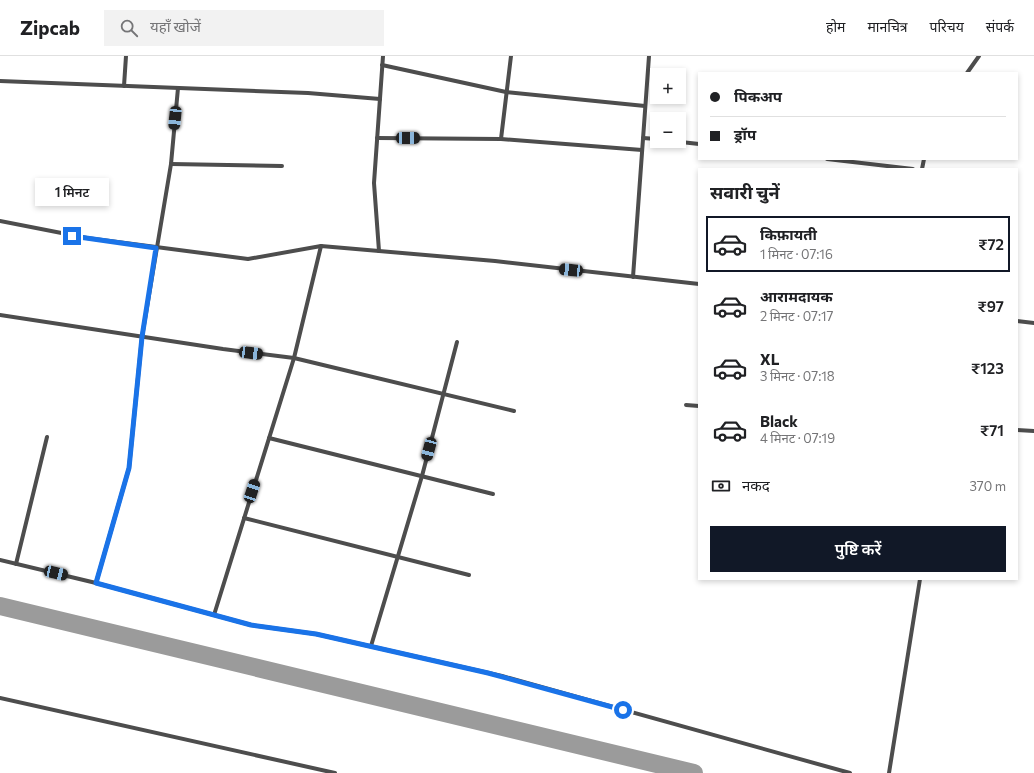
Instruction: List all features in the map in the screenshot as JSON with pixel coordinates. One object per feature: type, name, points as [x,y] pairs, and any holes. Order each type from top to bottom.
[{"type":"street","points":[[124,86],[126,56]]},
{"type":"street","points":[[379,251],[374,183],[383,56]]},
{"type":"street","points":[[501,139],[511,56]]},
{"type":"street","points":[[633,276],[649,56]]},
{"type":"street","points":[[968,72],[979,56]]},
{"type":"street","points":[[382,65],[506,92],[645,106]]},
{"type":"street","points":[[0,81],[308,93],[380,99]]},
{"type":"street","points":[[96,583],[129,468],[142,337],[171,164],[178,88]]},
{"type":"street","points":[[377,138],[501,139],[642,150]]},
{"type":"street","points":[[643,138],[650,138]]},
{"type":"street","points":[[686,143],[698,144]]},
{"type":"street","points":[[836,160],[904,168]]},
{"type":"street","points":[[171,164],[282,166]]},
{"type":"street","points":[[0,221],[86,238],[248,259],[321,246],[494,261],[698,284]]},
{"type":"street","points":[[214,615],[294,358],[321,246]]},
{"type":"street","points":[[0,315],[142,337],[294,358],[514,410]]},
{"type":"street","points":[[1018,321],[1034,323]]},
{"type":"street","points":[[371,646],[422,476],[457,342]]},
{"type":"street","points":[[686,405],[698,406]]},
{"type":"street","points":[[1018,430],[1034,431]]},
{"type":"street","points":[[16,564],[47,437]]},
{"type":"street","points":[[269,438],[493,494]]},
{"type":"street","points":[[244,518],[469,575]]},
{"type":"street","points":[[0,560],[96,583],[251,625],[316,634],[502,676],[850,773]]},
{"type":"street","points":[[889,773],[920,580]]},
{"type":"street","points":[[0,698],[335,773]]},
{"type":"waterway","points":[[0,606],[694,773]]},
{"type":"route","points":[[72,236],[156,248],[142,337],[129,468],[96,583],[251,625],[316,634],[502,676],[623,710]]}]
